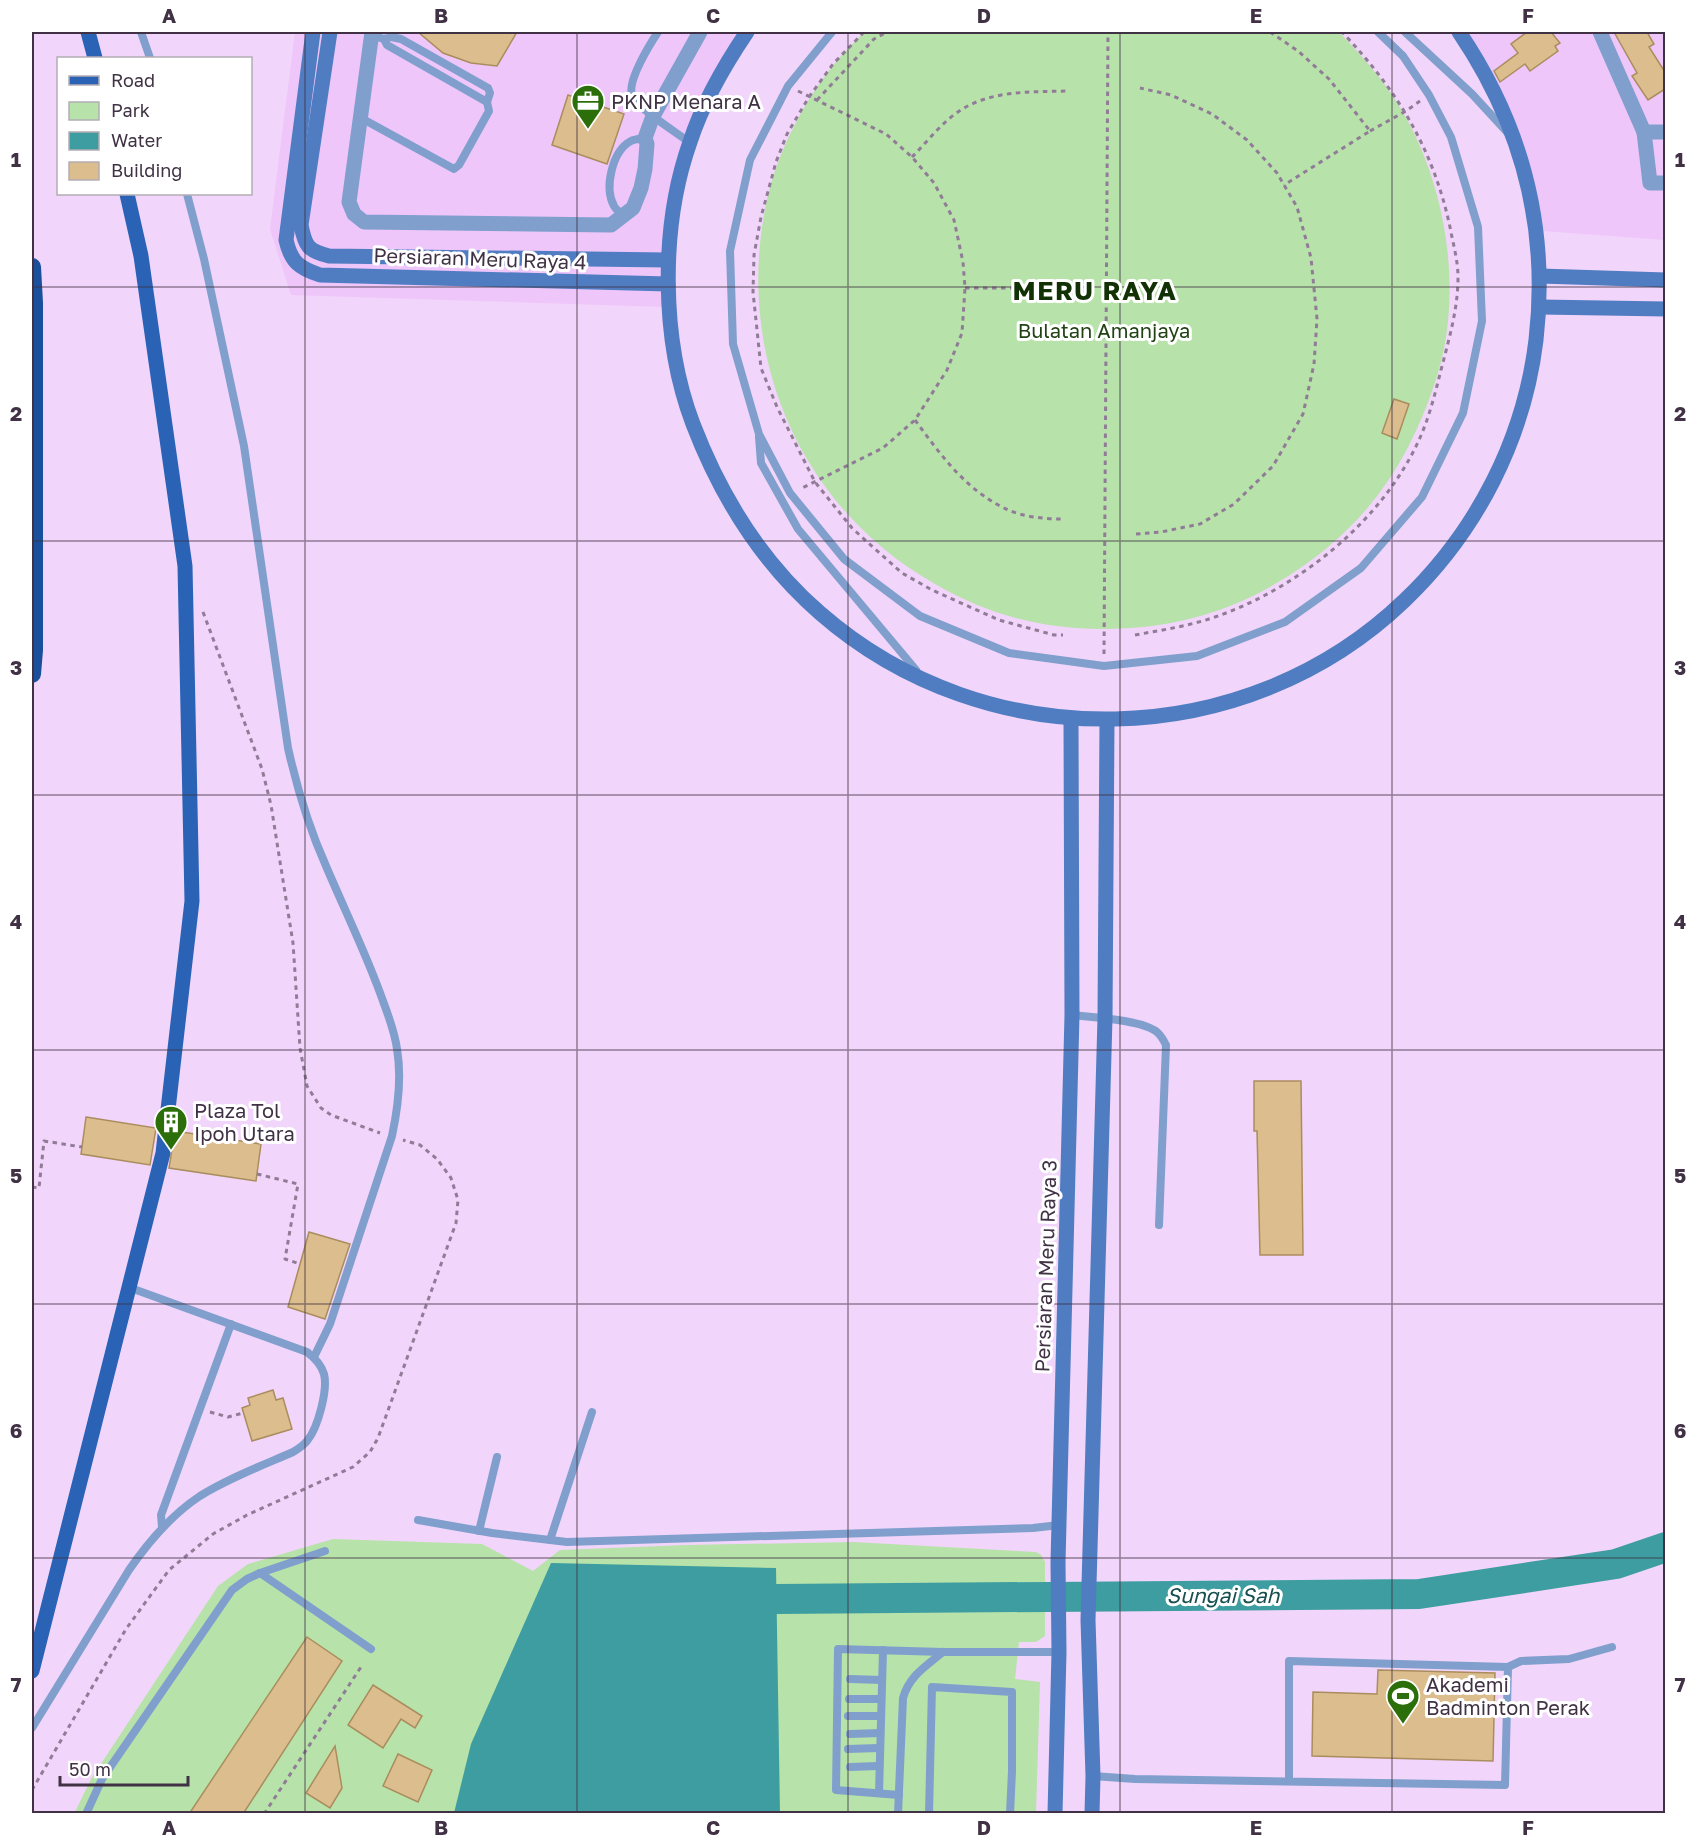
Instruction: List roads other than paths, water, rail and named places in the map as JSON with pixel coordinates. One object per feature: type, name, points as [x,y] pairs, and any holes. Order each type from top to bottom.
[{"type":"highway","points":[[32,267],[34,303],[34,650],[32,674]]},
{"type":"main road","points":[[88,32],[95,57]]},
{"type":"main road","points":[[32,1671],[163,1153],[192,901],[185,566],[141,256],[126,195]]},
{"type":"street","points":[[313,32],[286,240],[289,254],[294,262],[310,249],[304,241],[302,225],[330,32]]},
{"type":"street","points":[[376,35],[349,202],[354,214],[364,222],[611,225],[633,208],[641,188],[647,144],[645,138],[653,116],[700,32]]},
{"type":"street","points":[[747,32],[728,59],[708,97],[689,142],[672,218],[668,260],[673,346],[686,407],[709,465],[739,519],[776,569],[820,613],[870,651],[924,680],[960,695],[996,706],[1071,719],[1107,720],[1167,716],[1226,704],[1282,683],[1335,655],[1384,620],[1427,579],[1465,532],[1495,480],[1518,425],[1533,366],[1540,307],[1537,231],[1531,197],[1516,142],[1480,63],[1459,32]]},
{"type":"street","points":[[1600,32],[1644,132],[1650,183],[1665,183]]},
{"type":"street","points":[[1644,132],[1665,132]]},
{"type":"street","name":"Persiaran Meru Raya 4","points":[[310,249],[329,256],[668,260]]},
{"type":"street","name":"Persiaran Meru Raya 4","points":[[294,262],[321,275],[668,284]]},
{"type":"street","points":[[1540,276],[1665,280]]},
{"type":"street","points":[[1540,307],[1665,309]]},
{"type":"street","name":"Persiaran Meru Raya 3","points":[[1055,1814],[1059,1652],[1058,1562],[1072,1015],[1071,719]]},
{"type":"street","points":[[1092,1814],[1088,1620],[1105,1018],[1107,720]]},
{"type":"lane","points":[[141,32],[150,57]]},
{"type":"lane","points":[[658,32],[645,54],[631,87],[633,97],[653,116],[689,142]]},
{"type":"lane","points":[[832,32],[788,86],[750,160],[730,251],[733,344],[759,434],[790,494],[844,559],[921,616],[1009,653],[1104,666],[1197,656],[1285,622],[1361,568],[1422,497],[1463,413],[1482,321],[1478,227],[1451,137],[1429,95],[1403,56],[1378,32]]},
{"type":"lane","points":[[1406,32],[1472,94],[1516,142]]},
{"type":"lane","points":[[376,35],[387,45],[488,105]]},
{"type":"lane","points":[[361,118],[454,169],[459,165],[470,146],[488,105],[490,93],[488,88],[401,39],[376,35]]},
{"type":"lane","points":[[625,215],[615,208],[609,191],[610,175],[622,149],[632,140],[645,138]]},
{"type":"lane","points":[[187,195],[204,259],[244,446],[286,737],[295,780],[325,864],[374,973],[397,1049],[400,1079],[392,1136],[330,1324],[314,1357]]},
{"type":"lane","points":[[759,434],[760,463],[798,529],[924,680]]},
{"type":"lane","points":[[1072,1015],[1144,1025],[1158,1032],[1166,1045],[1159,1225]]},
{"type":"lane","points":[[32,1728],[129,1569],[162,1527],[200,1496],[228,1480],[293,1452],[308,1440],[324,1392],[323,1371],[314,1357],[301,1349],[128,1287]]},
{"type":"lane","points":[[162,1527],[161,1515],[231,1324]]},
{"type":"lane","points":[[550,1540],[592,1412]]},
{"type":"lane","points":[[479,1531],[497,1457]]},
{"type":"lane","points":[[418,1520],[479,1531],[567,1542],[1033,1528],[1059,1525]]},
{"type":"lane","points":[[86,1814],[102,1779],[232,1590],[260,1573],[325,1551]]},
{"type":"lane","points":[[260,1573],[371,1649]]},
{"type":"lane","points":[[1288,1781],[1289,1661],[1508,1667],[1521,1661],[1569,1659],[1612,1647]]},
{"type":"lane","points":[[899,1795],[836,1790],[838,1649],[943,1653],[1059,1652]]},
{"type":"lane","points":[[879,1792],[883,1650]]},
{"type":"lane","points":[[898,1814],[903,1698],[907,1685],[918,1672],[943,1653]]},
{"type":"lane","points":[[1093,1776],[1506,1785],[1508,1667]]},
{"type":"lane","points":[[850,1679],[882,1680]]},
{"type":"lane","points":[[928,1814],[932,1687],[1012,1692],[1010,1814]]},
{"type":"lane","points":[[849,1699],[881,1699]]},
{"type":"lane","points":[[848,1716],[880,1716]]},
{"type":"lane","points":[[850,1734],[880,1733]]},
{"type":"lane","points":[[848,1749],[879,1748]]},
{"type":"lane","points":[[850,1767],[878,1766]]},
{"type":"water","points":[[551,1563],[776,1568],[780,1813],[454,1813],[471,1744]]},
{"type":"waterway","name":"Sungai Sah","points":[[776,1599],[1419,1594],[1616,1564],[1666,1547]]},
{"type":"place","name":"PKNP Menara A","points":[[588,130]]},
{"type":"place","name":"Plaza Tol Ipoh Utara","points":[[171,1151]]},
{"type":"place","name":"Akademi Badminton Perak","points":[[1403,1725]]},
{"type":"district","name":"MERU RAYA","points":[[1095,290]]},
{"type":"park label","name":"Bulatan Amanjaya","points":[[1104,330]]}]
